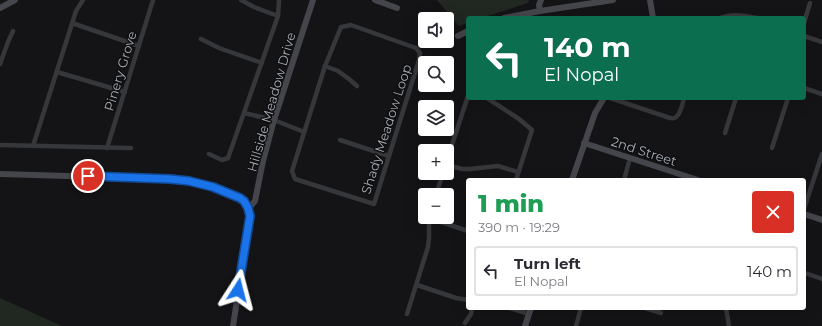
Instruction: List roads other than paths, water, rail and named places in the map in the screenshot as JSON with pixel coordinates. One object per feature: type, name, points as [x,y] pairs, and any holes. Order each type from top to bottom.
[{"type":"street","points":[[0,8],[15,0]]},
{"type":"street","points":[[33,146],[76,11],[83,0]]},
{"type":"street","name":"Pinery Grove","points":[[107,148],[154,0]]},
{"type":"street","points":[[241,0],[254,8],[278,16]]},
{"type":"street","points":[[209,154],[222,160],[228,158],[278,16],[279,0]]},
{"type":"street","name":"Hillside Meadow Drive","points":[[248,208],[255,201],[274,120],[313,0]]},
{"type":"street","points":[[375,0],[397,8]]},
{"type":"street","points":[[540,11],[539,5],[541,0]]},
{"type":"street","points":[[514,16],[613,0]]},
{"type":"street","points":[[650,0],[653,16]]},
{"type":"street","points":[[806,16],[810,3]]},
{"type":"street","points":[[725,16],[736,14],[746,16]]},
{"type":"street","points":[[72,23],[139,46]]},
{"type":"street","name":"Shady Meadow Loop","points":[[351,25],[416,48],[420,53],[374,204],[295,180],[292,171],[304,132],[325,66],[341,27],[351,25]]},
{"type":"street","points":[[0,64],[13,31]]},
{"type":"street","points":[[458,36],[466,32]]},
{"type":"street","points":[[806,37],[822,42]]},
{"type":"street","points":[[201,39],[219,48],[262,63]]},
{"type":"street","points":[[325,66],[338,71],[357,86]]},
{"type":"street","points":[[57,72],[125,92]]},
{"type":"street","points":[[806,89],[822,94]]},
{"type":"street","points":[[452,144],[467,100]]},
{"type":"street","points":[[490,100],[519,119],[532,130],[516,178]]},
{"type":"street","points":[[573,178],[595,113],[603,100]]},
{"type":"street","points":[[616,100],[670,118],[676,117],[683,100]]},
{"type":"street","points":[[725,133],[735,100]]},
{"type":"street","points":[[772,148],[787,100]]},
{"type":"street","points":[[244,113],[274,120],[304,132]]},
{"type":"street","points":[[340,140],[389,156]]},
{"type":"street","name":"2nd Street","points":[[584,144],[692,178]]},
{"type":"street","points":[[0,145],[130,148]]},
{"type":"street","points":[[806,203],[822,154]]},
{"type":"street","points":[[625,178],[630,158]]},
{"type":"street","points":[[454,167],[470,169],[498,166],[518,172]]},
{"type":"street","points":[[0,174],[170,179],[189,181],[213,187],[240,198],[244,201],[248,208],[250,216],[233,326]]},
{"type":"street","points":[[806,215],[822,220]]},
{"type":"street","points":[[407,314],[428,247],[429,224]]},
{"type":"street","points":[[448,224],[466,230]]},
{"type":"street","points":[[806,274],[822,279]]},
{"type":"street","points":[[417,284],[456,298],[466,300]]},
{"type":"street","points":[[465,323],[471,314],[472,310]]},
{"type":"street","points":[[576,326],[581,310]]},
{"type":"street","points":[[651,310],[661,313]]},
{"type":"street","points":[[726,310],[729,326]]},
{"type":"street","points":[[525,326],[530,311]]}]
